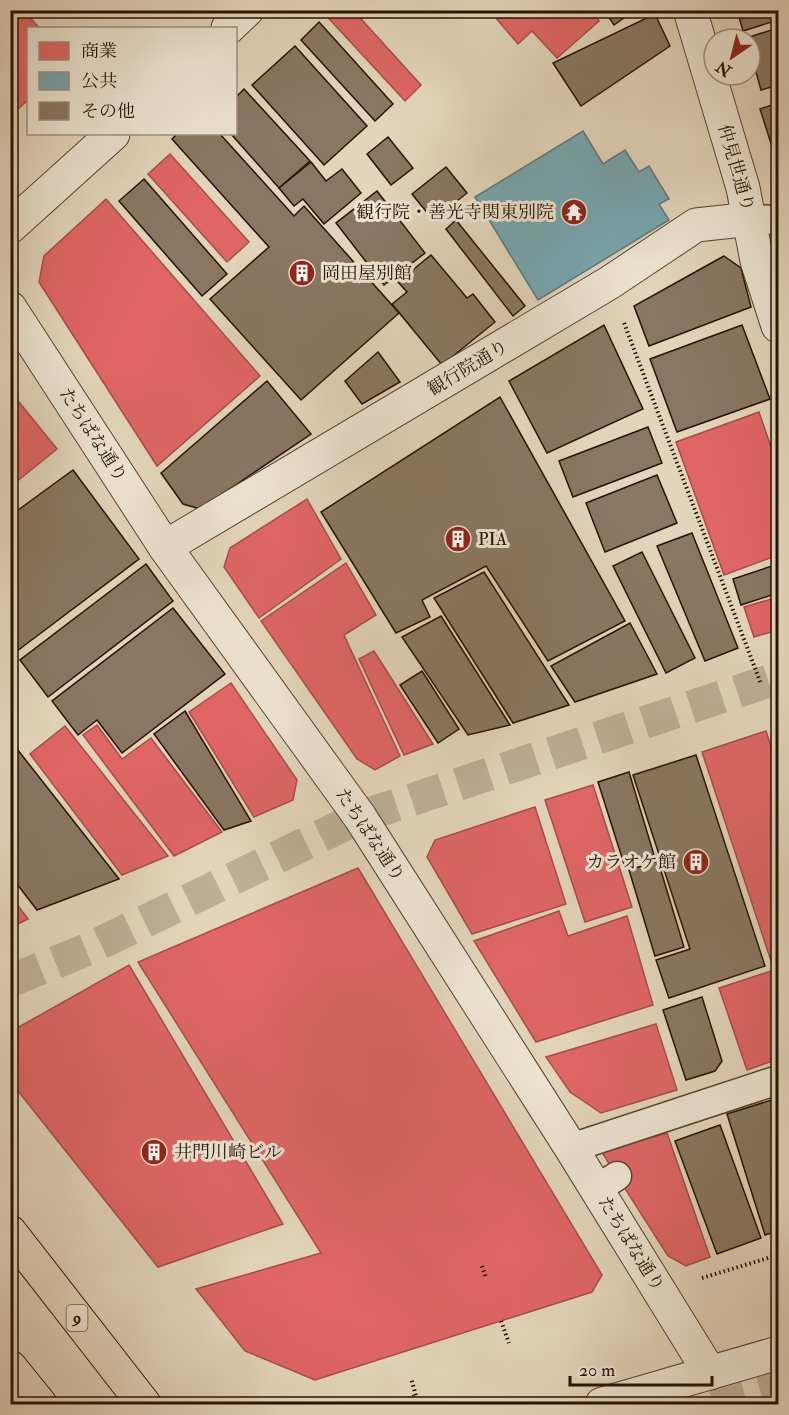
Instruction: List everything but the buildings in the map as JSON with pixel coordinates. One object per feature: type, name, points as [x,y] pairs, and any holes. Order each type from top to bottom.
[{"type":"main road","name":"9","points":[[10,1232],[144,1404]]},
{"type":"main road","points":[[10,1366],[40,1404]]},
{"type":"street","points":[[229,27],[248,10]]},
{"type":"street","name":"仲見世通り","points":[[690,10],[765,219],[757,261],[778,326]]},
{"type":"street","points":[[10,227],[112,135]]},
{"type":"street","name":"観行院通り","points":[[165,548],[609,283],[696,225],[765,219]]},
{"type":"street","name":"たちばな通り","points":[[10,308],[165,548],[360,817],[571,1148],[607,1183],[710,1373]]},
{"type":"street","points":[[602,1404],[778,1353]]},
{"type":"lane","points":[[571,1148],[778,1080]]},
{"type":"path","points":[[609,283],[761,684]]},
{"type":"path","points":[[700,1279],[778,1255]]},
{"type":"path","points":[[482,1266],[486,1278]]},
{"type":"path","points":[[501,1321],[509,1343]]},
{"type":"path","points":[[391,1404],[416,1396],[411,1378]]},
{"type":"tunnel","points":[[10,981],[86,950],[360,817],[778,678]]},
{"type":"tunnel","points":[[713,1404],[778,1386]]},
{"type":"place","name":"観行院・善光寺関東別院","points":[[574,212]]},
{"type":"place","name":"岡田屋別館","points":[[302,273]]},
{"type":"place","name":"PIA","points":[[458,539]]},
{"type":"place","name":"カラオケ館","points":[[696,862]]},
{"type":"place","name":"井門川崎ビル","points":[[154,1152]]}]
